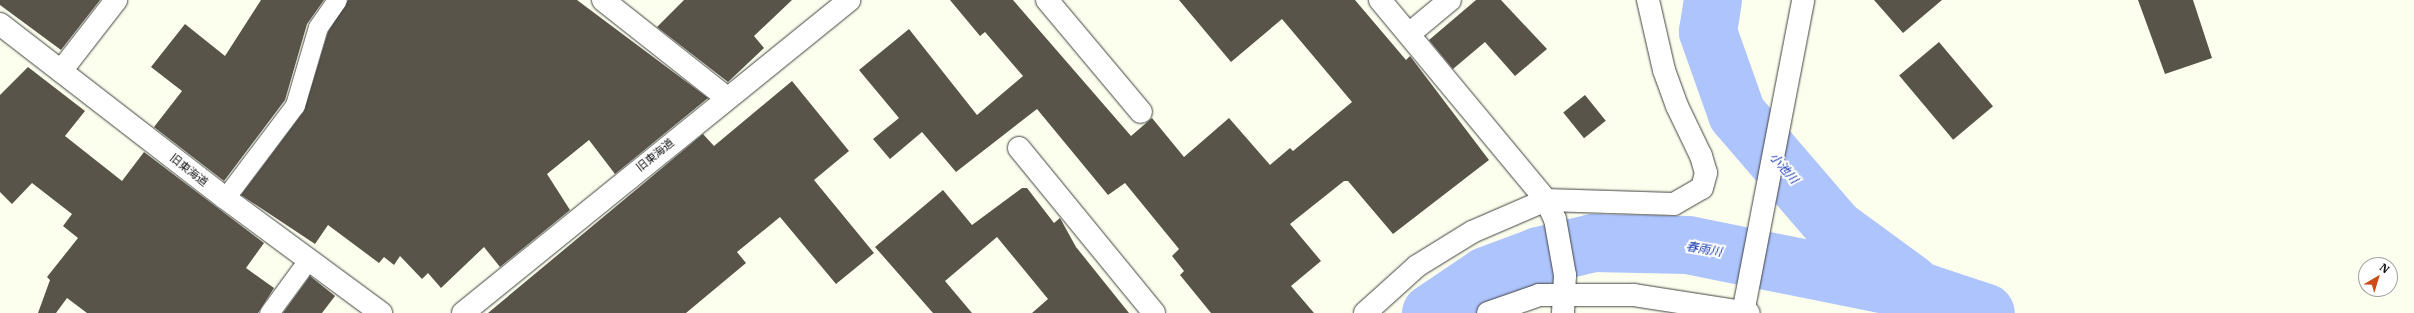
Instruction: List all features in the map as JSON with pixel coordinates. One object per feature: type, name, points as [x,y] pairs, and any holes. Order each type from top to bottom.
[{"type":"street","points":[[61,71],[116,0]]},
{"type":"street","points":[[603,0],[726,97]]},
{"type":"street","name":"旧東海道","points":[[463,313],[726,97],[809,35],[849,0]]},
{"type":"street","points":[[1047,0],[1141,112]]},
{"type":"street","points":[[1380,0],[1551,209],[1564,295]]},
{"type":"street","points":[[1409,34],[1450,0]]},
{"type":"street","points":[[1365,313],[1417,266],[1472,232],[1551,209],[1674,204],[1702,188],[1706,173],[1701,156],[1677,106],[1664,70],[1648,0]]},
{"type":"street","points":[[1488,313],[1539,295],[1634,295],[1745,313],[1748,287],[1803,0]]},
{"type":"street","name":"旧東海道","points":[[0,24],[225,198],[382,313]]},
{"type":"street","points":[[1019,148],[1154,313]]},
{"type":"lane","points":[[225,198],[295,105],[318,27],[337,0]]},
{"type":"lane","points":[[269,313],[308,260]]},
{"type":"building","points":[[0,0],[100,0],[61,50],[0,5]]},
{"type":"building","points":[[261,0],[324,0],[307,24],[285,100],[224,181],[154,127],[182,91],[151,67],[185,24],[225,56]]},
{"type":"building","points":[[348,0],[577,0],[708,98],[615,174],[589,140],[547,174],[570,210],[500,267],[484,247],[441,288],[428,273],[422,279],[400,256],[394,265],[384,257],[379,263],[328,225],[315,244],[241,195],[304,111],[328,32]]},
{"type":"building","points":[[684,0],[792,0],[754,36],[764,48],[728,82],[657,27]]},
{"type":"building","points":[[950,0],[1013,0],[1131,136],[1152,118],[1184,157],[1229,118],[1270,165],[1290,148],[1293,151],[1352,102],[1282,19],[1231,62],[1179,0],[1355,0],[1406,60],[1410,56],[1489,160],[1393,234],[1348,181],[1344,181],[1290,224],[1321,261],[1291,286],[1314,313],[1211,313],[1180,275],[1184,271],[1172,256],[1179,249],[1125,183],[1108,195],[1037,109],[956,172],[922,132],[890,159],[873,139],[899,118],[859,70],[909,29],[977,115],[1023,76],[985,32],[980,36]]},
{"type":"building","points":[[1476,0],[1501,0],[1547,49],[1515,76],[1485,42],[1453,69],[1429,40]]},
{"type":"building","points":[[1874,0],[1942,0],[1903,33]]},
{"type":"building","points":[[2138,0],[2193,0],[2212,58],[2165,74]]},
{"type":"building","points":[[1939,42],[1993,106],[1953,140],[1899,75]]},
{"type":"building","points":[[28,67],[85,111],[65,136],[122,181],[144,152],[264,243],[246,268],[274,288],[258,313],[87,313],[67,298],[56,313],[38,313],[50,280],[47,277],[78,238],[63,226],[72,214],[32,183],[12,204],[0,192],[0,95]]},
{"type":"building","points":[[792,81],[849,151],[814,180],[874,253],[836,284],[780,217],[737,252],[746,263],[686,313],[488,313],[703,134],[714,146]]},
{"type":"building","points":[[1585,95],[1606,121],[1584,138],[1563,113]]},
{"type":"building","points":[[1022,188],[1027,188],[1054,223],[1060,218],[1076,247],[1129,313],[1032,313],[1048,299],[997,237],[945,281],[972,313],[933,313],[875,247],[943,190],[972,225]]},
{"type":"building","points":[[310,276],[335,296],[322,313],[283,313]]},
{"type":"waterway","name":"小池川","points":[[1713,0],[1708,32],[1737,114],[1836,229],[1910,283]]},
{"type":"waterway","name":"春雨川","points":[[1431,313],[1486,276],[1539,256],[1593,243],[1688,245],[1926,293],[1986,313]]}]
